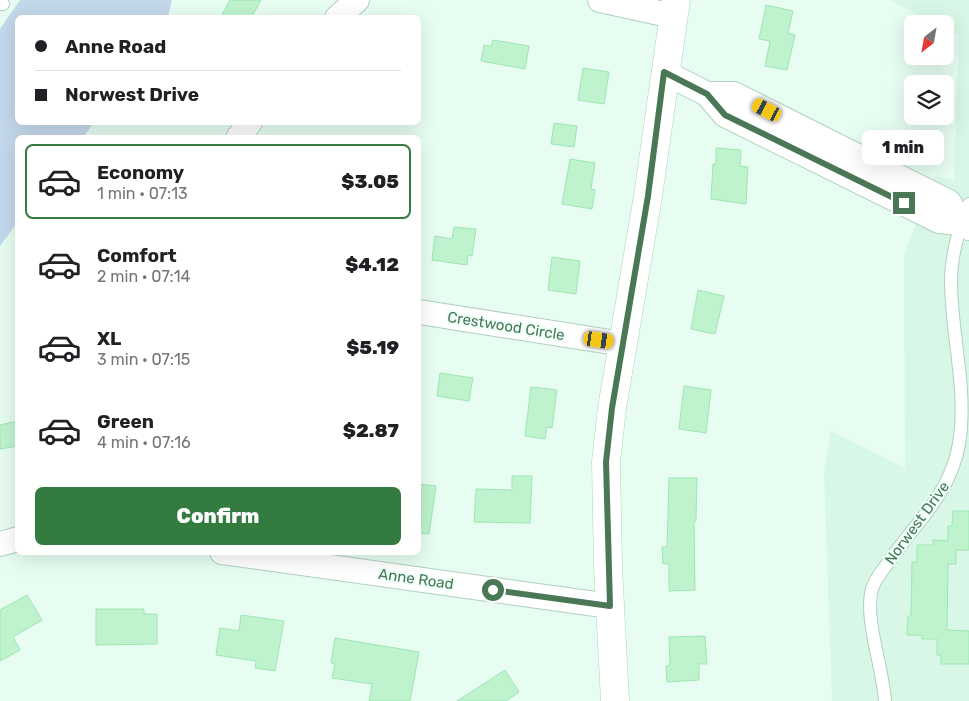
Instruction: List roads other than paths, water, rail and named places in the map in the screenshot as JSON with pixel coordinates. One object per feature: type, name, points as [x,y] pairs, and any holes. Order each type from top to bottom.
[{"type":"main road","points":[[615,701],[606,462],[612,408],[648,196],[664,72],[675,8]]},
{"type":"street","points":[[340,15],[357,0]]},
{"type":"street","points":[[600,0],[675,8]]},
{"type":"street","name":"Norwest Drive","points":[[664,72],[707,94],[734,94],[949,202],[967,220]]},
{"type":"street","name":"Crestwood Circle","points":[[421,312],[623,344]]},
{"type":"street","points":[[0,544],[15,540]]},
{"type":"street","name":"Anne Road","points":[[244,555],[610,606]]},
{"type":"lane","name":"Norwest Drive","points":[[884,701],[882,676],[870,611],[872,589],[895,552],[946,485],[954,466],[960,438],[961,400],[951,282],[952,267],[967,220]]}]
